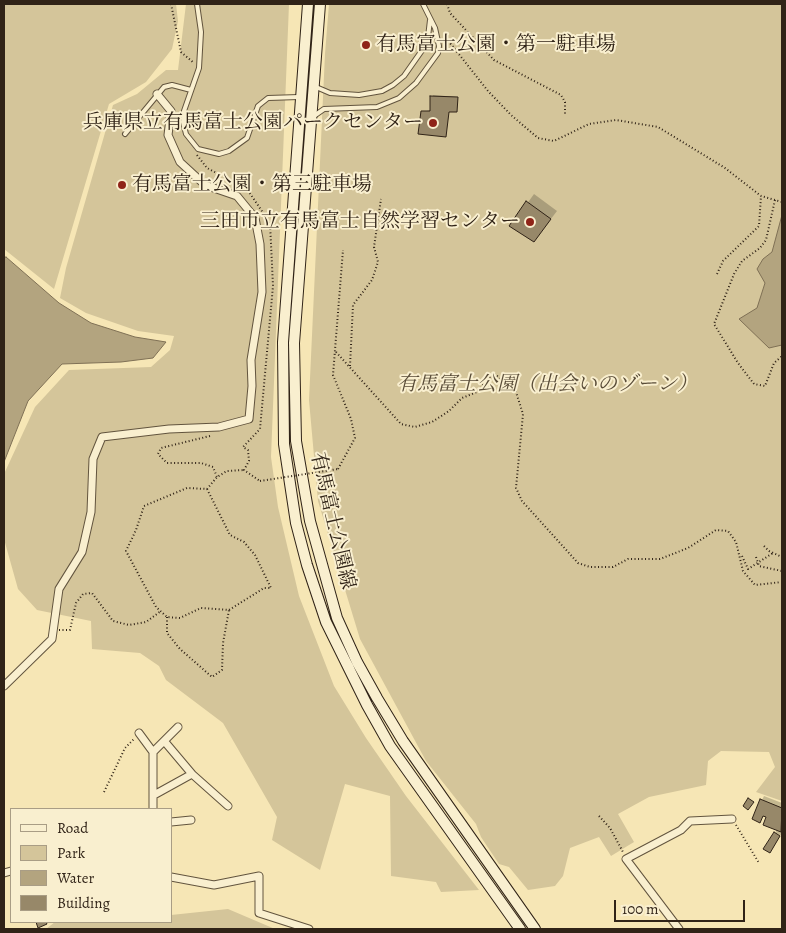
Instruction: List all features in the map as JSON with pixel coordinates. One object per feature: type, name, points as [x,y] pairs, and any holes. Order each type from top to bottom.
[{"type":"main road","name":"有馬富士公園線","points":[[308,4],[285,300],[282,376],[284,444],[296,522],[307,566],[326,622],[342,657],[390,746],[520,929]]},
{"type":"main road","name":"有馬富士公園線","points":[[320,4],[294,344],[294,405],[302,482],[320,560],[337,618],[376,698],[403,741],[535,929]]},
{"type":"street","points":[[4,686],[52,638],[58,589],[82,552],[91,512],[93,459],[102,437],[169,429],[219,427],[248,419],[252,386],[251,360],[262,292],[260,244],[255,218],[237,196],[205,185],[180,162],[168,135],[171,111],[157,94]]},
{"type":"street","points":[[153,752],[178,727]]},
{"type":"street","points":[[139,733],[153,752],[153,808]]},
{"type":"street","points":[[165,742],[192,774],[228,806]]},
{"type":"street","points":[[154,795],[192,774]]},
{"type":"street","points":[[679,929],[626,859],[681,830],[690,821],[732,819]]},
{"type":"street","points":[[172,822],[191,820]]},
{"type":"street","points":[[172,877],[214,885],[260,876],[259,913],[309,929]]},
{"type":"lane","points":[[197,4],[202,32],[199,68],[184,111],[183,122],[186,134],[198,149],[218,154],[240,146],[247,138],[258,106],[268,98],[301,98]]},
{"type":"lane","points":[[312,117],[324,109],[377,108],[399,98],[410,90],[438,53],[438,39],[424,4]]},
{"type":"lane","points":[[314,86],[330,93],[359,95],[382,91],[388,88],[404,76],[423,49],[428,37],[430,20]]},
{"type":"lane","points":[[126,134],[164,87],[172,85],[191,90]]},
{"type":"path","points":[[171,4],[181,52],[199,68]]},
{"type":"path","points":[[447,4],[450,13],[494,60],[561,95],[565,102],[565,116]]},
{"type":"path","points":[[446,38],[488,91],[511,115],[538,138],[554,140],[589,124],[616,120],[658,127],[725,168],[761,196],[782,202]]},
{"type":"path","points":[[717,274],[722,261],[759,226],[761,196]]},
{"type":"path","points":[[350,366],[353,305],[372,280],[378,262],[374,247],[381,199]]},
{"type":"path","points":[[775,200],[766,240],[760,248],[742,261],[734,274],[714,324],[738,363],[754,384],[765,386],[774,363],[782,356]]},
{"type":"path","points":[[207,489],[217,477],[227,471],[244,470],[260,480],[338,470],[354,438],[351,419],[333,375],[343,250]]},
{"type":"path","points":[[336,352],[401,424],[415,427],[432,422],[449,412],[462,398],[477,392],[493,373],[515,389],[523,414],[516,488],[522,501],[578,563],[590,567],[613,567],[628,559],[660,559],[688,548],[716,530],[728,531],[736,542],[743,571],[755,585],[782,582]]},
{"type":"path","points":[[217,477],[213,467],[201,463],[167,463],[158,454],[161,448],[208,438],[219,427]]},
{"type":"path","points":[[244,470],[249,461],[248,450],[243,447],[260,429]]},
{"type":"path","points":[[187,488],[207,489],[218,506],[230,535],[244,542],[255,555],[264,578],[271,588],[264,588],[229,610],[201,608],[180,618],[167,616],[156,607],[126,551],[144,506],[187,488]]},
{"type":"path","points":[[764,546],[772,553],[782,557]]},
{"type":"path","points":[[742,556],[748,569],[772,553]]},
{"type":"path","points":[[756,557],[757,563]]},
{"type":"path","points":[[757,563],[766,568],[782,571]]},
{"type":"path","points":[[53,630],[70,630],[76,603],[83,594],[92,593],[113,621],[129,625],[146,622],[161,611]]},
{"type":"path","points":[[167,616],[167,633],[180,649],[212,676],[222,670],[223,643],[229,610]]},
{"type":"path","points":[[104,792],[125,748],[139,733]]},
{"type":"path","points":[[599,816],[610,828],[626,859]]},
{"type":"path","points":[[732,819],[759,863]]},
{"type":"green space","points":[[4,4],[176,4],[178,21],[172,49],[146,82],[109,104],[54,289],[4,249]]},
{"type":"green space","points":[[186,4],[289,4],[271,457],[278,507],[299,596],[334,686],[366,738],[406,796],[479,890],[441,892],[436,882],[391,876],[390,796],[345,784],[320,870],[272,840],[277,817],[223,723],[166,680],[159,666],[140,653],[92,649],[91,621],[37,610],[18,589],[4,539],[4,474],[35,407],[69,370],[151,367],[170,350],[174,336],[138,331],[86,313],[60,298],[66,268],[113,105],[137,94],[166,70],[178,70]]},
{"type":"green space","name":"有馬富士公園（出会いのゾーン）","points":[[329,4],[782,4],[782,801],[756,792],[775,767],[769,752],[721,751],[708,761],[706,785],[649,797],[618,814],[634,842],[611,856],[599,837],[570,848],[563,876],[555,886],[528,890],[509,867],[499,864],[481,837],[476,824],[426,761],[360,639],[318,501],[309,400]]},
{"type":"green space","points":[[228,909],[275,929],[46,929],[54,923],[172,923],[172,915]]},
{"type":"water","points":[[782,215],[782,345],[769,348],[739,319],[757,308],[765,283],[757,269],[763,259],[772,252]]},
{"type":"water","points":[[6,257],[59,303],[91,323],[135,337],[166,342],[153,358],[121,362],[62,364],[28,401],[4,462],[4,258]]},
{"type":"building","name":"兵庫県立有馬富士公園パークセンター","points":[[430,96],[458,97],[457,112],[449,112],[446,137],[418,134],[421,111],[430,111]]},
{"type":"building","name":"三田市立有馬富士自然学習センター","points":[[526,201],[551,219],[534,242],[509,226]]},
{"type":"building","points":[[748,798],[754,802],[748,810],[743,806]]},
{"type":"building","points":[[760,799],[782,808],[781,832],[763,825],[766,817],[763,816],[760,823],[752,819]]},
{"type":"building","points":[[774,832],[780,836],[770,853],[763,849]]},
{"type":"building","points":[[36,923],[46,923],[47,924],[38,928]]},
{"type":"place","name":"有馬富士公園・第一駐車場","points":[[366,45]]},
{"type":"place","name":"兵庫県立有馬富士公園パークセンター","points":[[433,123]]},
{"type":"place","name":"有馬富士公園・第三駐車場","points":[[122,185]]},
{"type":"place","name":"三田市立有馬富士自然学習センター","points":[[530,222]]}]
